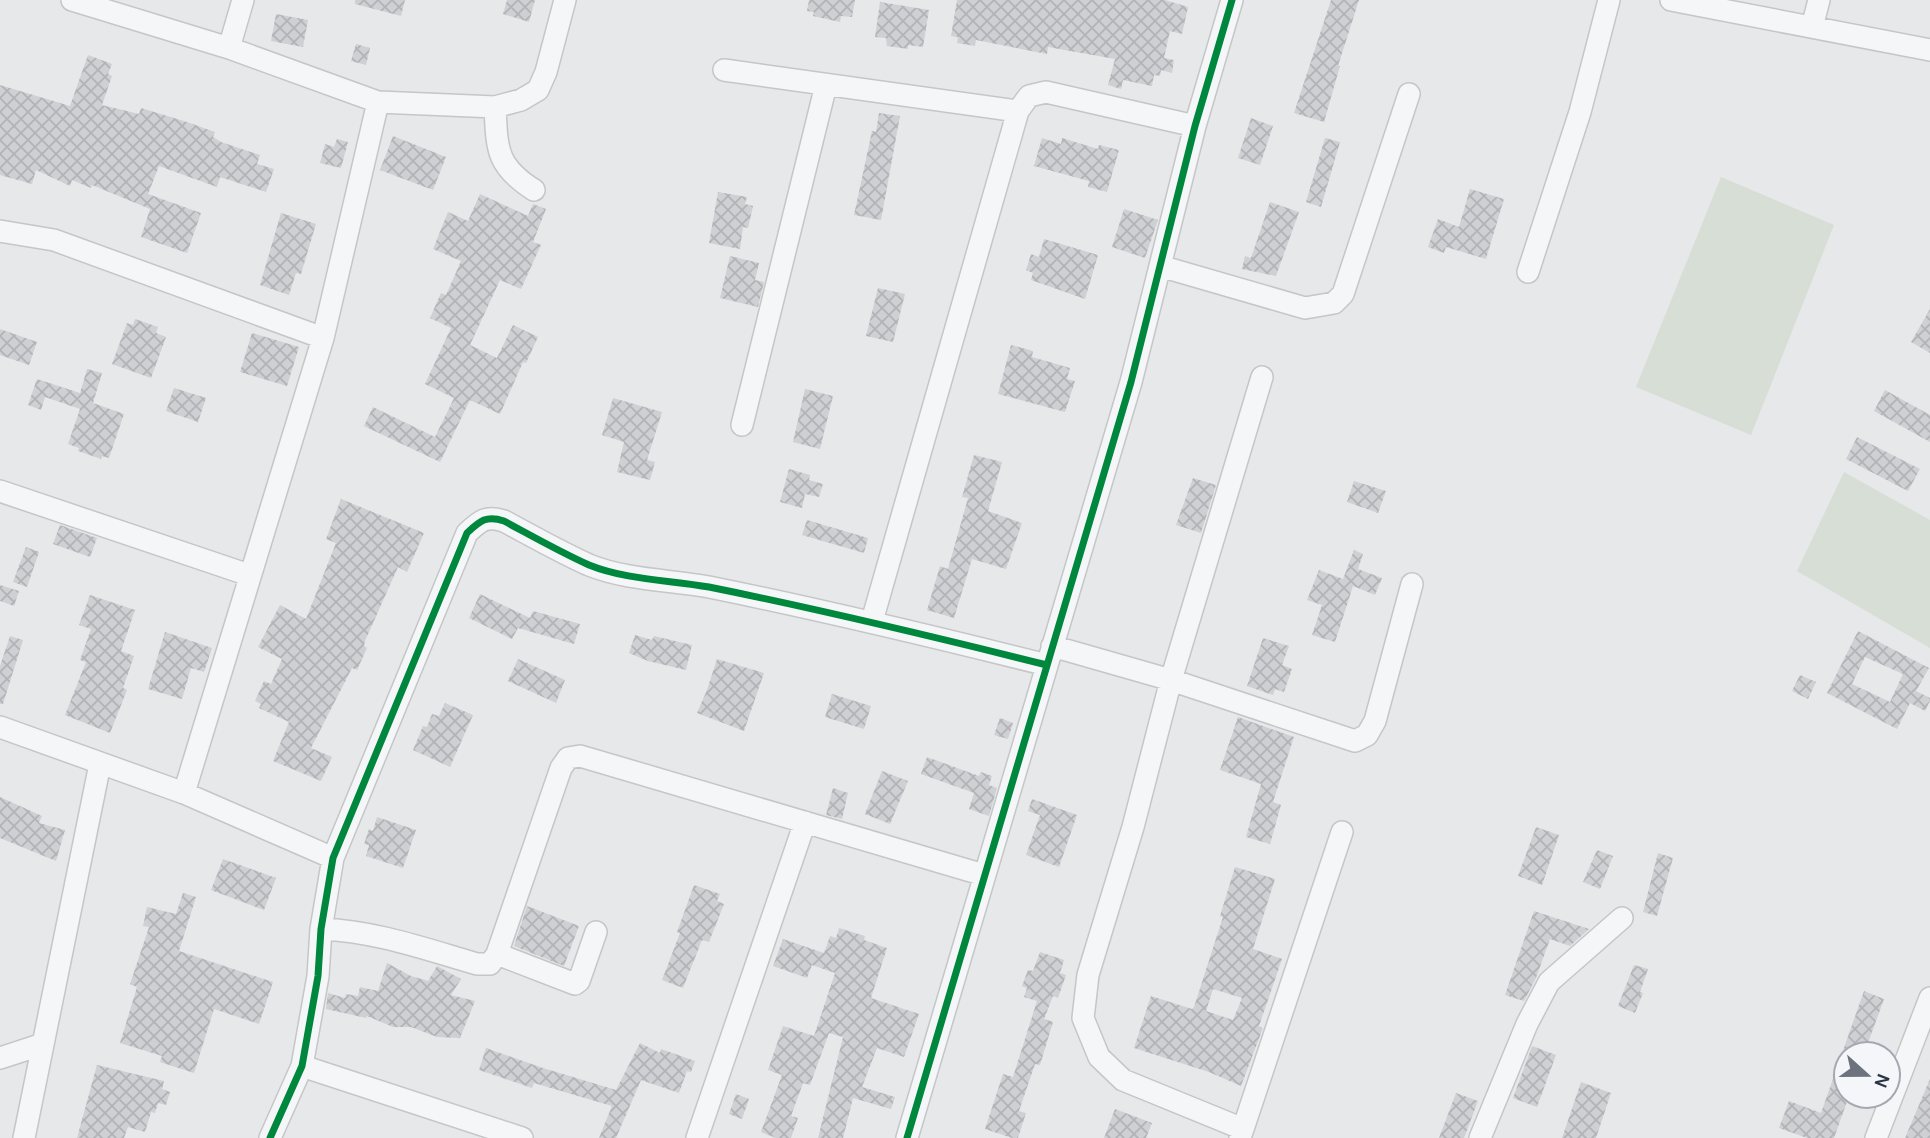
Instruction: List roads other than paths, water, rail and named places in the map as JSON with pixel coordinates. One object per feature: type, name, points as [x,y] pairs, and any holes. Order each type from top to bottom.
[{"type":"street","points":[[72,0],[229,48],[378,102],[495,107],[521,100],[538,90],[546,72],[565,0]]},
{"type":"street","points":[[229,48],[243,0]]},
{"type":"street","points":[[907,1138],[1131,382],[1195,126],[1232,0]]},
{"type":"street","points":[[1528,272],[1580,112],[1609,0]]},
{"type":"street","points":[[1671,0],[1930,50]]},
{"type":"street","points":[[1812,27],[1819,0]]},
{"type":"street","points":[[724,70],[1018,111]]},
{"type":"street","points":[[742,425],[826,85]]},
{"type":"street","points":[[872,621],[1018,111],[1029,96],[1046,92],[1195,126]]},
{"type":"street","points":[[1160,266],[1305,308],[1334,303],[1343,294],[1409,94]]},
{"type":"street","points":[[184,793],[323,338],[378,102]]},
{"type":"street","points":[[495,107],[500,156],[516,179],[534,190]]},
{"type":"street","points":[[0,231],[54,240],[323,338]]},
{"type":"street","points":[[1262,377],[1171,680],[1133,827],[1088,975],[1083,1018],[1099,1057],[1123,1080],[1241,1133],[1342,832]]},
{"type":"street","points":[[0,491],[250,575]]},
{"type":"street","points":[[270,1138],[302,1066],[318,976],[321,929],[333,858],[467,533],[481,520],[493,517],[504,521],[589,565],[607,571],[708,587],[809,610],[1171,680],[1355,741],[1367,735],[1375,721],[1412,584]]},
{"type":"street","points":[[0,727],[184,793],[333,858]]},
{"type":"street","points":[[321,929],[348,930],[387,937],[477,964],[490,964],[497,954],[561,768],[568,758],[580,756],[984,875]]},
{"type":"street","points":[[24,1138],[100,764]]},
{"type":"street","points":[[697,1138],[805,822]]},
{"type":"street","points":[[1480,1138],[1527,1024],[1549,982],[1622,918]]},
{"type":"street","points":[[497,954],[575,984],[579,981],[596,932]]},
{"type":"street","points":[[1876,1138],[1930,998]]},
{"type":"street","points":[[0,1058],[43,1044]]},
{"type":"street","points":[[302,1066],[459,1129],[522,1138]]}]
